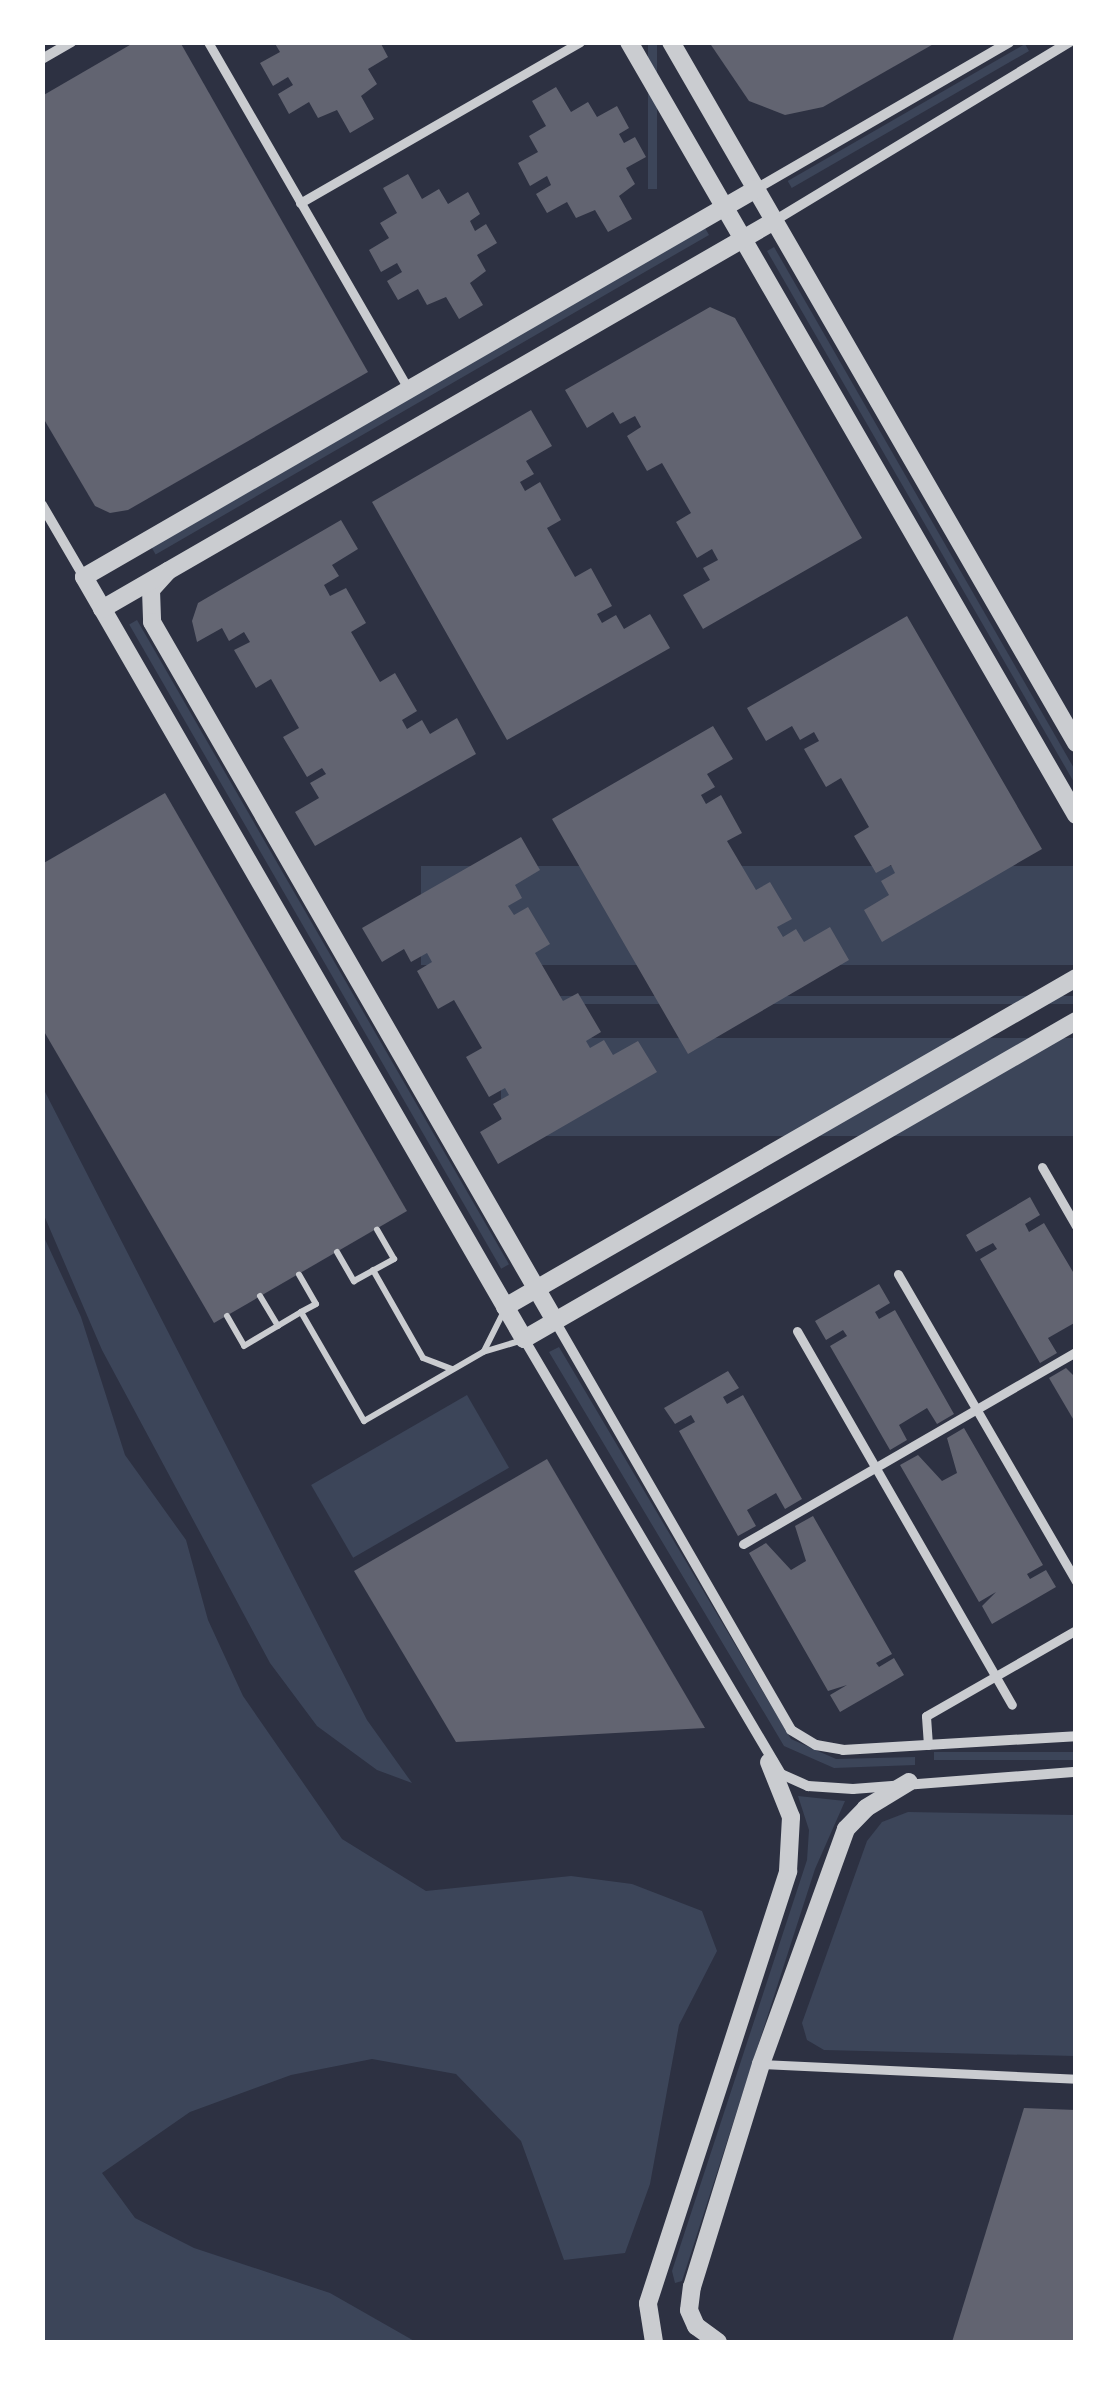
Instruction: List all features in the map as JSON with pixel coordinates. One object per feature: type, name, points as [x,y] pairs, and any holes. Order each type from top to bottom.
[{"type":"street","points":[[42,59],[71,42]]},
{"type":"street","points":[[208,42],[408,390]]},
{"type":"street","points":[[300,203],[580,42]]},
{"type":"street","points":[[629,42],[1076,814]]},
{"type":"street","points":[[671,42],[1076,743]]},
{"type":"street","points":[[84,577],[1010,42]]},
{"type":"street","points":[[102,608],[742,239],[1070,42]]},
{"type":"street","points":[[42,505],[769,1762],[791,1817],[788,1871],[648,2304],[654,2342]]},
{"type":"street","points":[[168,570],[149,596],[152,622],[792,1730],[816,1745],[842,1750],[1076,1736]]},
{"type":"street","points":[[505,1307],[1076,978]]},
{"type":"street","points":[[524,1339],[1076,1020]]},
{"type":"street","points":[[1042,1167],[1076,1226]]},
{"type":"street","points":[[898,1274],[1076,1581]]},
{"type":"street","points":[[797,1331],[1012,1705]]},
{"type":"street","points":[[743,1544],[1076,1352]]},
{"type":"street","points":[[928,1745],[926,1716],[1076,1630]]},
{"type":"street","points":[[769,1762],[820,1788],[1076,1772]]},
{"type":"street","points":[[718,2342],[696,2326],[689,2310],[692,2287],[760,2064],[846,1829],[866,1808],[908,1782]]},
{"type":"street","points":[[760,2064],[1076,2078]]},
{"type":"lane","points":[[337,1252],[354,1282],[394,1258],[377,1229]]},
{"type":"lane","points":[[373,1270],[428,1362],[444,1370],[462,1365]]},
{"type":"lane","points":[[226,1316],[244,1346],[316,1304],[299,1274]]},
{"type":"lane","points":[[260,1296],[278,1326]]},
{"type":"lane","points":[[483,1352],[505,1307]]},
{"type":"lane","points":[[301,1312],[364,1421],[483,1352],[524,1339]]},
{"type":"shaded area","points":[[648,43],[657,43],[657,189],[648,189]]},
{"type":"shaded area","points":[[1025,44],[1029,51],[792,188],[788,181]]},
{"type":"shaded area","points":[[705,228],[709,235],[156,554],[152,548]]},
{"type":"shaded area","points":[[774,247],[1075,770],[1075,784],[767,251]]},
{"type":"shaded area","points":[[137,620],[509,1264],[501,1269],[129,624]]},
{"type":"shaded area","points":[[421,866],[1075,866],[1075,965],[421,965]]},
{"type":"shaded area","points":[[495,996],[1075,996],[1075,1004],[495,1004]]},
{"type":"shaded area","points":[[501,1038],[1075,1038],[1075,1136],[501,1136]]},
{"type":"shaded area","points":[[42,1086],[367,1720],[412,1783],[377,1770],[317,1726],[270,1663],[102,1350],[43,1213]]},
{"type":"shaded area","points":[[43,1235],[81,1317],[125,1455],[186,1540],[208,1620],[243,1696],[342,1839],[426,1891],[571,1876],[632,1884],[702,1911],[717,1951],[679,2025],[650,2184],[625,2253],[564,2260],[521,2141],[456,2074],[372,2059],[291,2075],[190,2112],[102,2173],[135,2218],[194,2248],[330,2293],[416,2342],[43,2342]]},
{"type":"shaded area","points":[[559,1347],[791,1739],[836,1759],[915,1757],[915,1765],[834,1768],[784,1746],[549,1352]]},
{"type":"shaded area","points":[[467,1395],[509,1468],[353,1558],[311,1485]]},
{"type":"shaded area","points":[[934,1752],[1075,1752],[1075,1760],[934,1760]]},
{"type":"shaded area","points":[[798,1796],[845,1801],[815,1869],[682,2281],[675,2283],[672,2271],[807,1860],[809,1830]]},
{"type":"shaded area","points":[[908,1812],[1075,1815],[1075,2056],[824,2050],[807,2040],[802,2023],[867,1841],[882,1822]]},
{"type":"building","points":[[135,42],[180,42],[368,372],[128,510],[110,513],[95,506],[42,416],[42,96]]},
{"type":"building","points":[[274,42],[380,42],[388,57],[368,69],[377,84],[361,96],[374,119],[350,133],[337,110],[318,118],[309,102],[289,114],[278,94],[293,85],[288,77],[273,86],[260,63],[280,52]]},
{"type":"building","points":[[709,42],[937,42],[823,107],[785,115],[749,101]]},
{"type":"building","points":[[556,87],[571,112],[588,102],[597,117],[617,106],[629,128],[619,134],[624,143],[635,137],[646,157],[626,168],[635,184],[619,196],[632,219],[608,232],[595,210],[576,218],[567,202],[547,213],[536,194],[551,185],[547,176],[530,186],[518,163],[538,152],[529,136],[546,126],[532,101]]},
{"type":"building","points":[[408,174],[422,199],[439,189],[448,204],[468,192],[480,214],[470,221],[475,231],[486,224],[497,243],[477,255],[486,271],[470,283],[483,305],[459,319],[446,297],[427,305],[418,289],[398,300],[387,281],[402,272],[397,263],[381,272],[369,250],[389,238],[380,223],[397,213],[383,188]]},
{"type":"building","points":[[710,307],[735,318],[862,538],[703,629],[683,595],[710,580],[703,568],[718,560],[712,549],[697,558],[676,522],[691,513],[662,463],[647,471],[627,436],[641,427],[635,416],[620,424],[613,412],[587,428],[565,390]]},
{"type":"building","points":[[531,410],[552,446],[526,461],[534,474],[520,482],[525,491],[540,482],[561,520],[547,528],[575,577],[591,568],[612,606],[597,614],[602,623],[616,615],[624,629],[650,614],[670,648],[507,740],[372,502]]},
{"type":"building","points":[[341,520],[358,549],[332,565],[339,576],[324,585],[330,596],[346,588],[366,623],[351,632],[380,682],[395,673],[417,711],[402,720],[407,729],[422,720],[430,734],[457,718],[476,754],[315,846],[295,812],[319,798],[310,783],[326,774],[322,768],[307,777],[283,737],[299,728],[271,679],[256,688],[234,650],[250,642],[244,632],[229,641],[222,628],[197,642],[192,621],[198,603]]},
{"type":"building","points":[[907,616],[1042,849],[882,942],[864,910],[889,895],[881,881],[895,873],[891,865],[876,873],[854,836],[869,827],[841,778],[826,787],[804,749],[819,741],[814,732],[800,740],[792,726],[766,741],[747,708]]},
{"type":"building","points":[[713,726],[733,759],[707,774],[715,787],[701,795],[706,804],[721,795],[742,833],[727,841],[756,890],[770,882],[792,919],[777,927],[783,937],[796,929],[804,942],[830,927],[849,960],[688,1054],[552,819]]},
{"type":"building","points":[[165,793],[407,1211],[214,1323],[42,1028],[42,864]]},
{"type":"building","points":[[521,837],[540,870],[515,885],[522,898],[508,906],[514,915],[528,907],[550,944],[535,953],[563,1001],[578,993],[601,1032],[586,1041],[590,1048],[604,1040],[613,1055],[638,1041],[657,1072],[498,1164],[480,1132],[502,1119],[493,1104],[509,1095],[505,1088],[489,1097],[466,1057],[482,1048],[454,1000],[438,1009],[417,971],[432,962],[427,953],[411,962],[404,949],[382,962],[362,928]]},
{"type":"building","points":[[1030,1197],[1040,1215],[1025,1224],[1029,1232],[1044,1223],[1076,1277],[1076,1322],[1048,1338],[1057,1353],[1040,1363],[980,1259],[997,1249],[993,1243],[976,1252],[966,1235]]},
{"type":"building","points":[[879,1284],[890,1303],[875,1312],[879,1319],[895,1310],[954,1414],[937,1424],[927,1408],[899,1425],[907,1440],[890,1450],[830,1346],[847,1336],[843,1330],[826,1340],[815,1321]]},
{"type":"building","points":[[1066,1368],[1076,1378],[1076,1424],[1049,1378]]},
{"type":"building","points":[[728,1371],[739,1388],[723,1397],[727,1404],[743,1395],[802,1499],[785,1509],[776,1493],[747,1510],[756,1526],[738,1536],[679,1431],[695,1422],[691,1415],[675,1424],[664,1408]]},
{"type":"building","points":[[964,1428],[1043,1565],[1027,1574],[1030,1579],[1046,1570],[1056,1587],[992,1624],[982,1606],[996,1592],[979,1602],[900,1465],[918,1455],[942,1481],[957,1473],[947,1438]]},
{"type":"building","points":[[547,1459],[705,1728],[456,1742],[354,1571]]},
{"type":"building","points":[[813,1516],[892,1654],[876,1663],[879,1667],[894,1658],[904,1675],[840,1712],[830,1695],[847,1685],[828,1691],[749,1553],[766,1543],[791,1570],[806,1561],[795,1526]]},
{"type":"building","points":[[1024,2108],[1076,2110],[1076,2342],[952,2342]]}]
